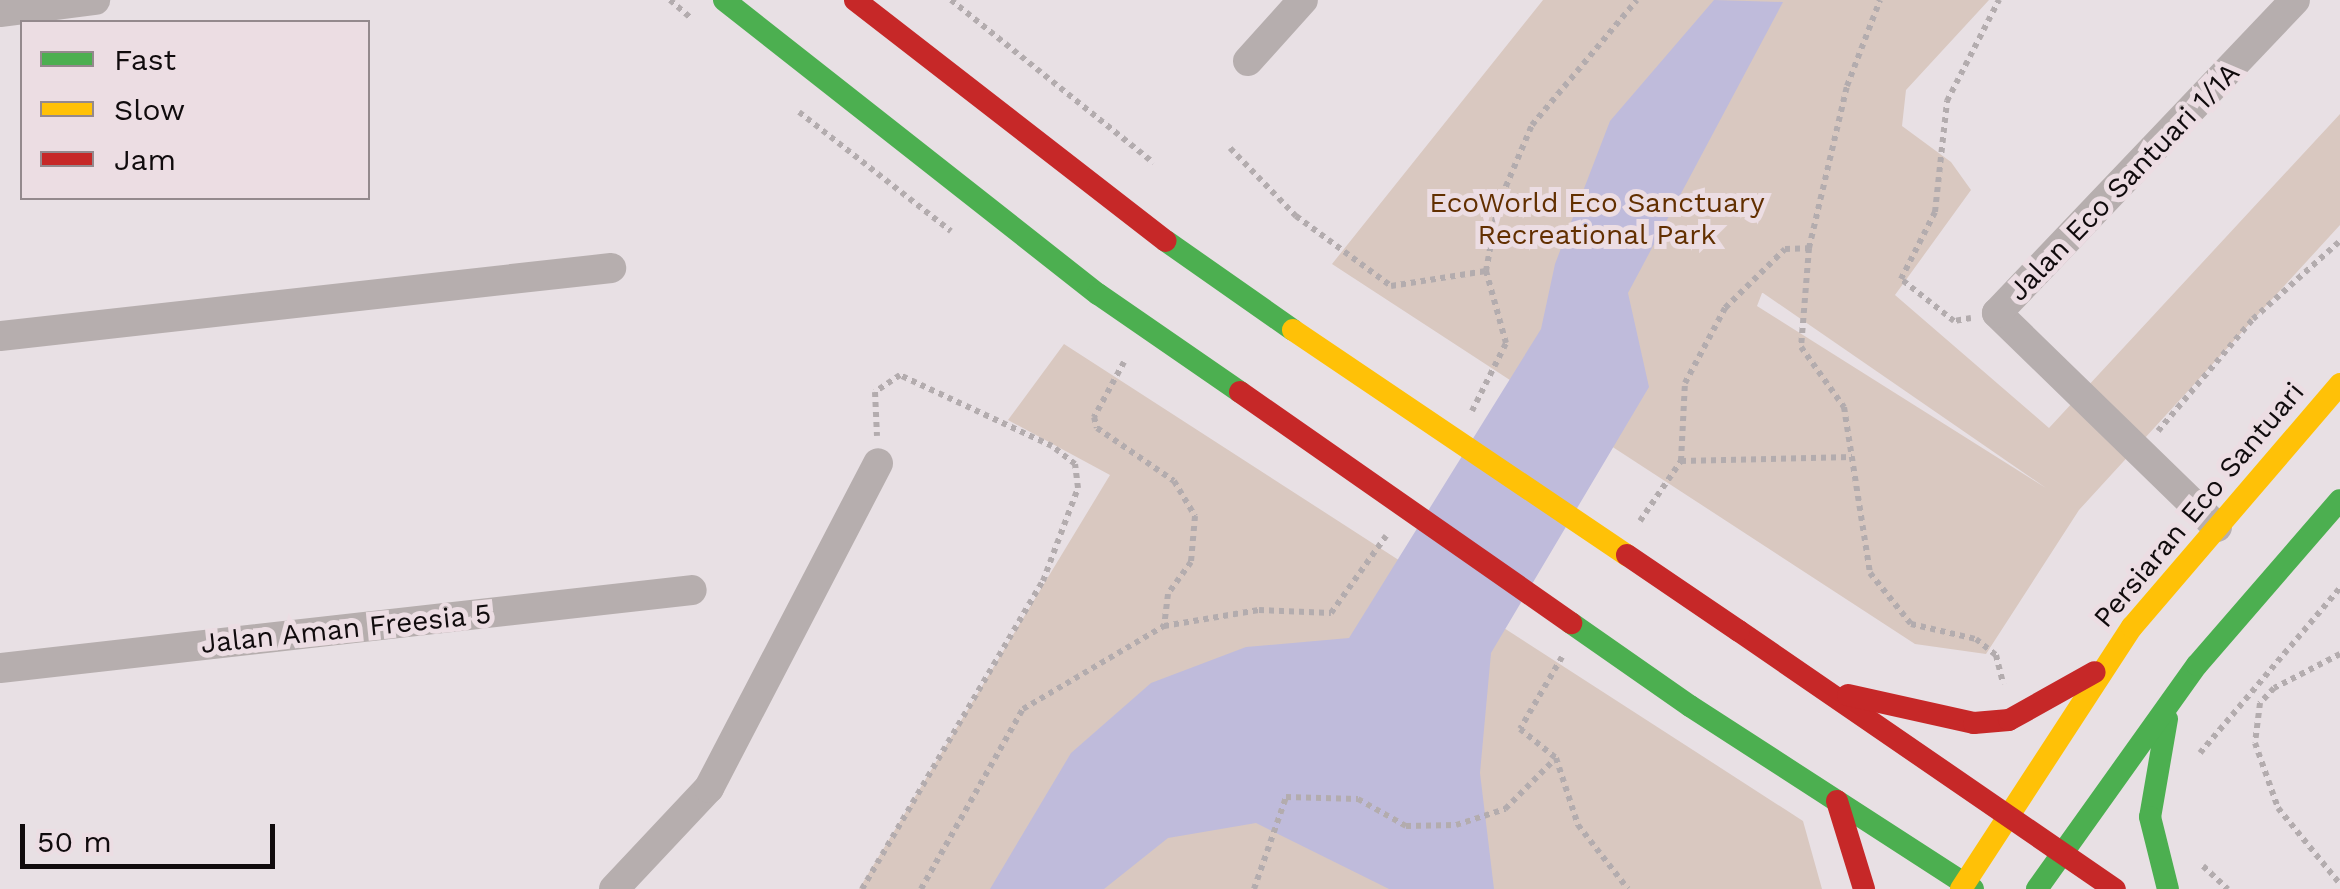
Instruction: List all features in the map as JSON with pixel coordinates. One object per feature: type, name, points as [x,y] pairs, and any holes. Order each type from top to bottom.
[{"type":"main road","points":[[724,0],[1038,248],[1690,706],[1966,887]]},
{"type":"main road","points":[[855,0],[1119,208],[2116,889]]},
{"type":"main road","name":"Persiaran Eco Santuari","points":[[1966,887],[2109,661],[2340,384]]},
{"type":"main road","points":[[2037,889],[2172,699],[2340,500]]},
{"type":"main road","points":[[1823,689],[1974,723],[2009,720],[2109,661]]},
{"type":"main road","points":[[2168,889],[2150,817],[2172,699]]},
{"type":"main road","points":[[1838,801],[1864,889]]},
{"type":"street","points":[[0,12],[95,0]]},
{"type":"street","points":[[1248,61],[1304,0]]},
{"type":"street","name":"Jalan Eco Santuari 1/1A","points":[[2217,527],[1997,313],[2295,0]]},
{"type":"street","points":[[0,336],[611,268]]},
{"type":"street","points":[[614,889],[708,788],[878,463]]},
{"type":"street","name":"Jalan Aman Freesia 5","points":[[0,668],[692,590]]},
{"type":"path","points":[[670,0],[700,26]]},
{"type":"path","points":[[951,0],[1154,162]]},
{"type":"path","points":[[1880,0],[1847,86],[1809,248],[1800,347],[1844,407],[1870,573],[1911,624],[1976,639],[1996,654],[2009,720]]},
{"type":"path","points":[[1997,313],[1954,320],[1902,278],[1935,212],[1947,101],[1999,0]]},
{"type":"path","points":[[790,104],[962,240]]},
{"type":"path","points":[[1230,148],[1296,216],[1391,286],[1486,271]]},
{"type":"path","points":[[2138,450],[2253,319],[2340,241]]},
{"type":"path","points":[[1629,540],[1681,460],[1685,382],[1725,308],[1784,248],[1809,248]]},
{"type":"path","points":[[1115,356],[1130,366],[1094,417],[1097,428],[1174,480],[1195,516],[1191,562],[1168,594],[1164,626]]},
{"type":"path","points":[[862,889],[1043,582],[1078,488],[1074,464],[1052,446],[900,375],[875,392],[878,463]]},
{"type":"path","points":[[1681,460],[1852,457]]},
{"type":"path","points":[[2194,762],[2340,588]]},
{"type":"path","points":[[1570,643],[1520,730],[1556,758],[1578,825],[1628,889]]},
{"type":"path","points":[[2340,654],[2274,688],[2260,703],[2255,743],[2278,808],[2340,884]]},
{"type":"path","points":[[1254,889],[1264,870],[1286,797],[1358,799],[1406,826],[1456,825],[1506,809],[1556,758]]},
{"type":"path","points":[[2198,860],[2228,889]]},
{"type":"green space","name":"EcoWorld Eco Sanctuary Recreational Park","points":[[1543,0],[1989,0],[1906,90],[1902,126],[1951,162],[1971,190],[1895,295],[2049,428],[2340,114],[2340,225],[2079,510],[1986,654],[1915,644],[1332,264]],"holes":[[[1762,293],[2046,488],[1757,306]]]},
{"type":"green space","points":[[1064,344],[1803,821],[1822,889],[859,889],[1110,475],[1008,420]]},
{"type":"shaded area","points":[[1714,0],[1783,2],[1628,293],[1649,387],[1491,653],[1480,773],[1494,889],[1389,889],[1256,823],[1168,838],[1104,889],[990,889],[1071,753],[1151,683],[1246,647],[1349,638],[1541,329],[1555,264],[1610,121]]},
{"type":"traffic: fast","points":[[724,0],[1098,294],[1240,392]]},
{"type":"traffic: fast","points":[[1166,241],[1293,330]]},
{"type":"traffic: fast","points":[[2037,889],[2197,665],[2340,500]]},
{"type":"traffic: fast","points":[[1571,623],[1690,706]]},
{"type":"traffic: fast","points":[[1690,706],[1973,889]]},
{"type":"traffic: fast","points":[[2167,719],[2150,817],[2168,889]]},
{"type":"traffic: slow","points":[[1293,330],[1627,555]]},
{"type":"traffic: slow","points":[[1961,889],[2132,627],[2340,384]]},
{"type":"traffic: jam","points":[[855,0],[1166,241]]},
{"type":"traffic: jam","points":[[1240,392],[1571,623]]},
{"type":"traffic: jam","points":[[1627,555],[1739,631]]},
{"type":"traffic: jam","points":[[1739,631],[2115,889]]},
{"type":"traffic: jam","points":[[1848,695],[1974,723],[2009,720],[2095,672]]},
{"type":"traffic: jam","points":[[1837,801],[1864,889]]}]
